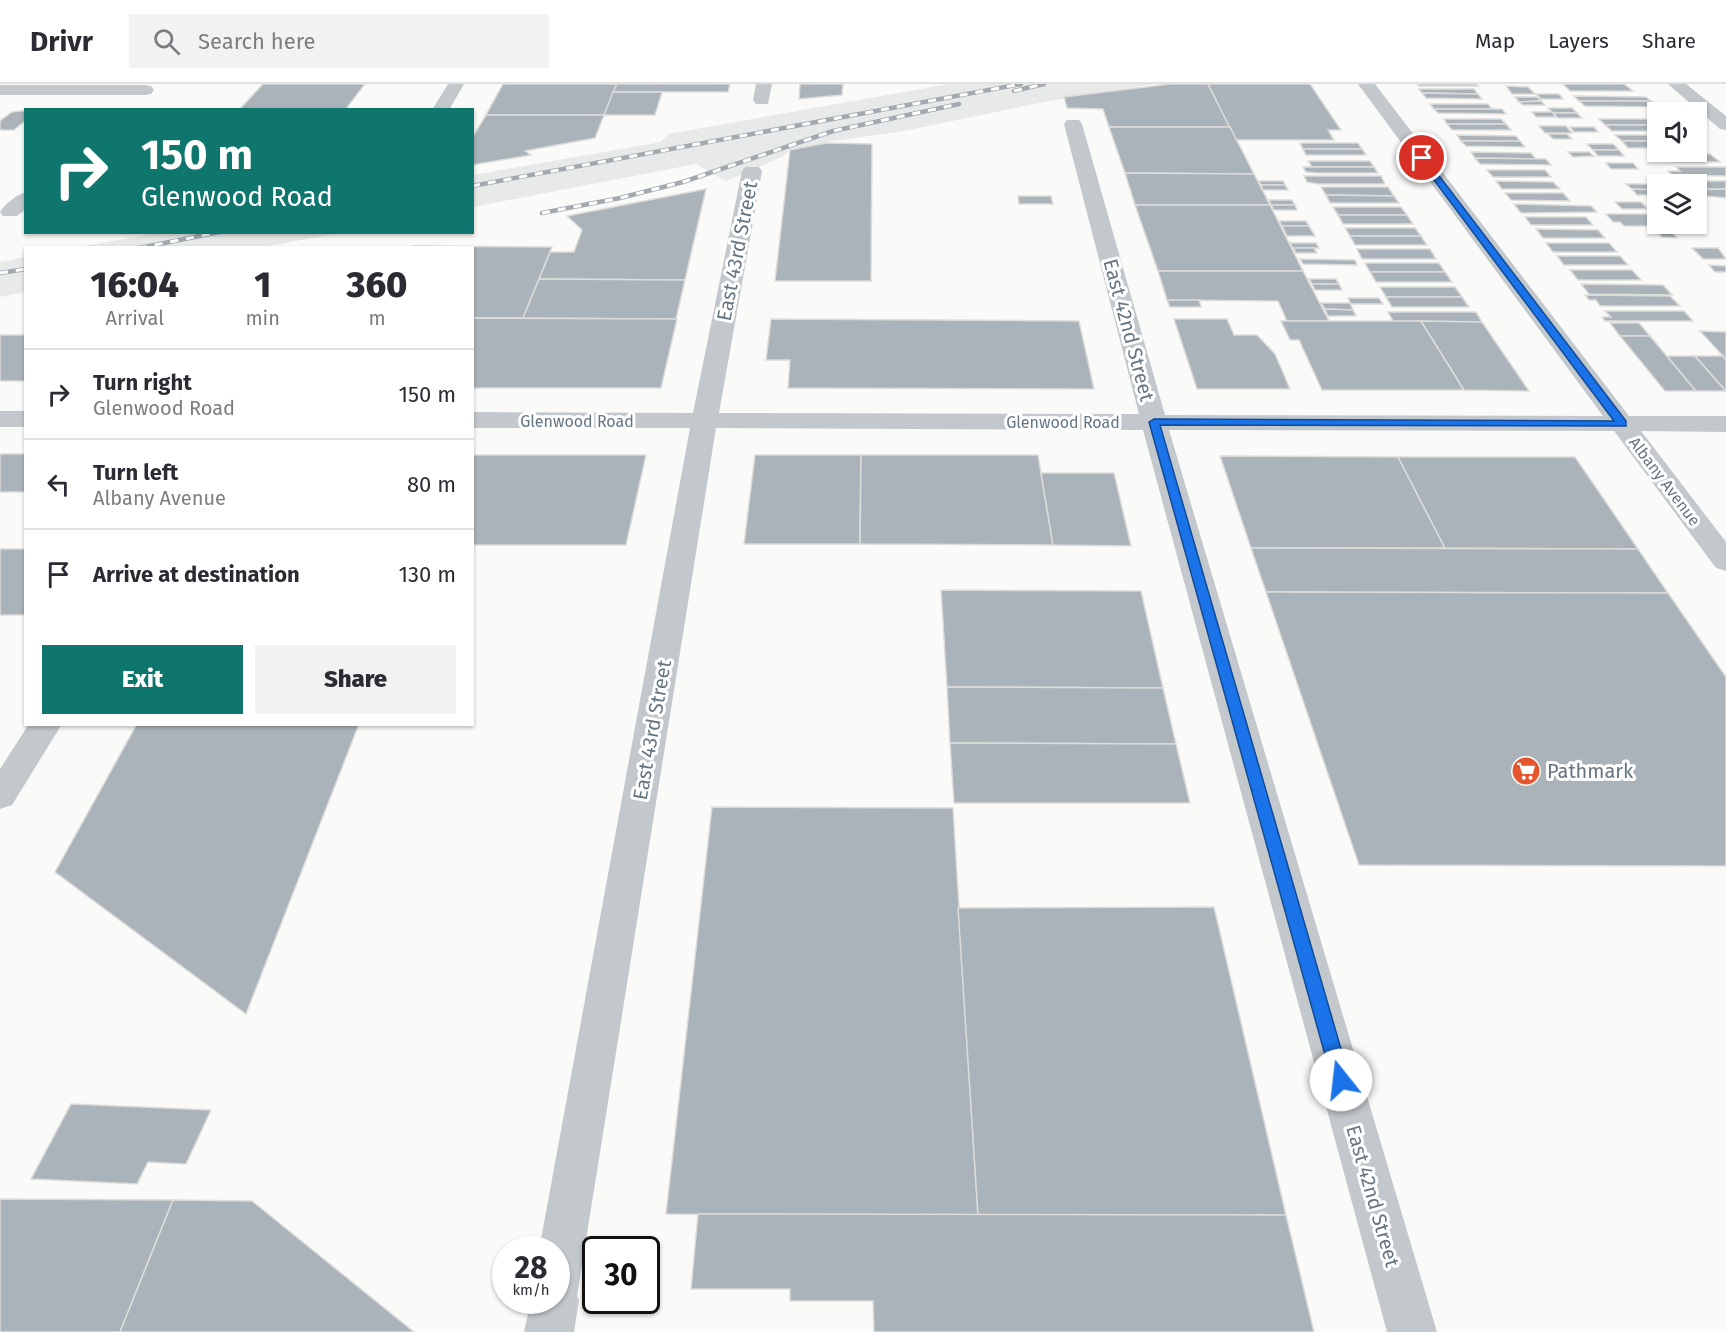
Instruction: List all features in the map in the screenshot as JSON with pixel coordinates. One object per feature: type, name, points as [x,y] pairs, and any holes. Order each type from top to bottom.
[{"type":"street","points":[[441,108],[456,84]]},
{"type":"street","name":"Albany Avenue","points":[[1366,84],[1726,562]]},
{"type":"street","points":[[1676,84],[1726,125]]},
{"type":"street","points":[[0,90],[148,87]]},
{"type":"street","points":[[125,108],[148,87]]},
{"type":"street","name":"East 42nd Street","points":[[1073,124],[1154,422],[1412,1332]]},
{"type":"street","name":"East 43rd Street","points":[[565,1236],[704,421],[752,171]]},
{"type":"street","points":[[10,212],[24,200]]},
{"type":"street","points":[[0,419],[24,419]]},
{"type":"street","name":"Glenwood Road","points":[[474,420],[1726,424]]},
{"type":"street","points":[[0,797],[45,726]]},
{"type":"street","points":[[549,1332],[552,1314]]},
{"type":"shaded area","points":[[949,84],[1154,84],[1049,101],[904,131],[827,142],[790,150],[782,157],[726,181],[696,164],[474,207],[474,175],[661,142],[668,134]]},
{"type":"shaded area","points":[[153,234],[334,234],[268,246],[84,246]]},
{"type":"shaded area","points":[[24,257],[24,292],[0,297],[0,262]]},
{"type":"building","points":[[263,84],[365,84],[347,108],[241,108]]},
{"type":"building","points":[[503,84],[617,84],[604,115],[486,115]]},
{"type":"building","points":[[617,84],[730,84],[728,92],[613,92]]},
{"type":"building","points":[[800,84],[843,84],[842,95],[799,99]]},
{"type":"building","points":[[1170,84],[1208,84],[1230,127],[1109,127],[1103,109],[1067,108],[1064,97]]},
{"type":"building","points":[[1208,84],[1310,84],[1341,130],[1328,130],[1334,140],[1236,140]]},
{"type":"building","points":[[1417,84],[1476,84],[1478,86],[1419,86]]},
{"type":"building","points":[[1563,84],[1624,84],[1633,91],[1570,91]]},
{"type":"building","points":[[1506,86],[1528,87],[1535,94],[1512,94]]},
{"type":"building","points":[[1419,89],[1474,89],[1478,94],[1422,93]]},
{"type":"building","points":[[613,92],[662,92],[655,115],[604,115]]},
{"type":"building","points":[[1422,93],[1478,94],[1482,99],[1426,98]]},
{"type":"building","points":[[1536,94],[1559,94],[1563,99],[1541,99]]},
{"type":"building","points":[[1574,96],[1646,97],[1651,101],[1579,101]]},
{"type":"building","points":[[1515,97],[1537,97],[1541,101],[1519,102]]},
{"type":"building","points":[[1541,101],[1545,105],[1523,105],[1519,102]]},
{"type":"building","points":[[1579,101],[1652,102],[1647,102],[1647,107],[1585,106]]},
{"type":"building","points":[[1430,104],[1488,104],[1492,109],[1434,109]]},
{"type":"building","points":[[1548,108],[1572,108],[1577,113],[1553,113]]},
{"type":"building","points":[[1434,109],[1502,109],[1506,114],[1438,113]]},
{"type":"building","points":[[24,111],[24,122],[14,130],[0,130],[0,121],[12,112]]},
{"type":"building","points":[[1532,112],[1552,112],[1556,117],[1536,117]]},
{"type":"building","points":[[1553,113],[1577,113],[1582,118],[1558,118]]},
{"type":"building","points":[[486,115],[604,115],[595,138],[525,151],[531,155],[474,165],[474,135]]},
{"type":"building","points":[[1444,119],[1501,119],[1506,124],[1447,124]]},
{"type":"building","points":[[1599,119],[1647,119],[1647,125],[1605,125]]},
{"type":"building","points":[[1447,124],[1506,124],[1511,130],[1452,130]]},
{"type":"building","points":[[1605,125],[1647,125],[1647,131],[1612,131]]},
{"type":"building","points":[[1539,126],[1566,126],[1572,133],[1545,133]]},
{"type":"building","points":[[1109,127],[1230,127],[1254,174],[1125,173]]},
{"type":"building","points":[[1570,127],[1594,127],[1598,132],[1574,132]]},
{"type":"building","points":[[1548,134],[1567,134],[1572,139],[1553,139]]},
{"type":"building","points":[[1457,135],[1516,136],[1520,141],[1461,141]]},
{"type":"building","points":[[1615,135],[1647,135],[1647,141],[1622,141]]},
{"type":"building","points":[[1461,141],[1520,141],[1525,147],[1466,146]]},
{"type":"building","points":[[1622,141],[1647,141],[1647,148],[1628,148]]},
{"type":"building","points":[[826,143],[872,144],[871,281],[775,281],[790,150]]},
{"type":"building","points":[[1300,143],[1358,143],[1362,149],[1303,149]]},
{"type":"building","points":[[1587,144],[1613,144],[1619,150],[1593,150]]},
{"type":"building","points":[[1303,149],[1362,149],[1366,155],[1306,155]]},
{"type":"building","points":[[1593,150],[1619,150],[1624,156],[1598,156]]},
{"type":"building","points":[[1471,152],[1531,153],[1536,159],[1475,158]]},
{"type":"building","points":[[1568,152],[1589,152],[1594,156],[1573,157]]},
{"type":"building","points":[[1707,154],[1710,154],[1720,162],[1707,162]]},
{"type":"building","points":[[1475,158],[1546,159],[1551,165],[1480,164]]},
{"type":"building","points":[[1308,161],[1370,161],[1374,167],[1312,167]]},
{"type":"building","points":[[1606,163],[1633,163],[1638,169],[1611,169]]},
{"type":"building","points":[[1303,167],[1374,167],[1378,173],[1316,173],[1306,172]]},
{"type":"building","points":[[1676,167],[1726,167],[1726,176],[1671,174],[1668,171],[1680,171]]},
{"type":"building","points":[[1487,170],[1545,170],[1551,177],[1493,177]]},
{"type":"building","points":[[1125,173],[1254,174],[1270,205],[1135,205]]},
{"type":"building","points":[[1304,176],[1381,176],[1385,184],[1319,184],[1307,182]]},
{"type":"building","points":[[1259,181],[1283,181],[1285,185],[1261,185]]},
{"type":"building","points":[[1496,181],[1553,182],[1560,189],[1502,189]]},
{"type":"building","points":[[1707,181],[1726,181],[1726,189],[1708,189]]},
{"type":"building","points":[[1626,184],[1647,184],[1647,190],[1632,189]]},
{"type":"building","points":[[1261,185],[1285,185],[1288,190],[1263,190]]},
{"type":"building","points":[[1321,187],[1388,187],[1394,196],[1326,195]]},
{"type":"building","points":[[706,189],[685,280],[539,279],[550,252],[574,252],[582,230],[567,216]]},
{"type":"building","points":[[1632,189],[1647,190],[1647,195],[1637,195]]},
{"type":"building","points":[[1726,189],[1726,198],[1707,196],[1707,190]]},
{"type":"building","points":[[1505,193],[1563,193],[1570,201],[1511,200]]},
{"type":"building","points":[[1326,195],[1394,196],[1399,203],[1330,203]]},
{"type":"building","points":[[1018,196],[1051,196],[1053,204],[1019,204]]},
{"type":"building","points":[[1269,200],[1292,200],[1295,205],[1271,205]]},
{"type":"building","points":[[1615,202],[1641,202],[1647,208],[1647,209],[1622,209]]},
{"type":"building","points":[[1514,204],[1591,206],[1597,212],[1521,213]]},
{"type":"building","points":[[1135,205],[1270,205],[1303,271],[1158,271]]},
{"type":"building","points":[[1271,205],[1295,205],[1297,210],[1274,210]]},
{"type":"building","points":[[1333,207],[1401,207],[1407,215],[1338,215]]},
{"type":"building","points":[[1606,214],[1647,214],[1647,226],[1624,226],[1620,222],[1613,222]]},
{"type":"building","points":[[1338,215],[1407,215],[1413,224],[1343,224]]},
{"type":"building","points":[[1525,217],[1586,217],[1593,225],[1531,225]]},
{"type":"building","points":[[1279,221],[1306,221],[1309,226],[1282,226]]},
{"type":"building","points":[[1282,226],[1309,226],[1315,236],[1287,236]]},
{"type":"building","points":[[1345,228],[1415,228],[1421,236],[1350,236]]},
{"type":"building","points":[[1536,229],[1598,230],[1605,238],[1543,238]]},
{"type":"building","points":[[1659,234],[1673,234],[1677,238],[1662,237]]},
{"type":"building","points":[[1350,236],[1421,236],[1427,245],[1355,245]]},
{"type":"building","points":[[1290,243],[1316,243],[1319,248],[1293,248]]},
{"type":"building","points":[[1546,243],[1609,243],[1617,252],[1553,252]]},
{"type":"building","points":[[474,246],[552,247],[523,318],[474,318]]},
{"type":"building","points":[[1293,248],[1314,248],[1317,253],[1296,253]]},
{"type":"building","points":[[1692,248],[1718,248],[1726,259],[1703,259]]},
{"type":"building","points":[[1357,249],[1430,249],[1436,259],[1362,259]]},
{"type":"building","points":[[1557,256],[1620,256],[1628,265],[1564,265]]},
{"type":"building","points":[[1300,259],[1355,260],[1357,265],[1303,264]]},
{"type":"building","points":[[1365,263],[1439,263],[1445,272],[1370,272]]},
{"type":"building","points":[[1709,265],[1726,266],[1726,272],[1715,272]]},
{"type":"building","points":[[1570,270],[1632,270],[1641,280],[1578,280]]},
{"type":"building","points":[[1158,271],[1303,271],[1329,321],[1287,321],[1278,301],[1167,300]]},
{"type":"building","points":[[1370,272],[1445,272],[1452,282],[1376,282]]},
{"type":"building","points":[[539,279],[685,280],[676,319],[523,318]]},
{"type":"building","points":[[1309,279],[1336,279],[1339,284],[1312,284]]},
{"type":"building","points":[[1312,284],[1339,284],[1342,290],[1315,290]]},
{"type":"building","points":[[1581,284],[1663,285],[1672,295],[1589,294]]},
{"type":"building","points":[[1380,287],[1455,287],[1462,297],[1386,297]]},
{"type":"building","points":[[1585,295],[1670,296],[1680,306],[1600,306],[1596,300],[1589,300]]},
{"type":"building","points":[[1386,297],[1462,297],[1469,307],[1392,307]]},
{"type":"building","points":[[1348,298],[1379,298],[1383,304],[1351,304]]},
{"type":"building","points":[[1167,300],[1199,300],[1201,307],[1170,307]]},
{"type":"building","points":[[1321,303],[1350,303],[1353,310],[1325,309]]},
{"type":"building","points":[[1325,309],[1353,310],[1356,316],[1328,316]]},
{"type":"building","points":[[1605,311],[1684,311],[1693,321],[1605,321],[1602,317],[1611,317]]},
{"type":"building","points":[[1388,312],[1476,312],[1482,322],[1393,321]]},
{"type":"building","points":[[474,318],[677,319],[661,388],[474,388]]},
{"type":"building","points":[[771,319],[1079,321],[1094,389],[788,388],[790,360],[766,360]]},
{"type":"building","points":[[1174,319],[1227,319],[1234,335],[1257,335],[1275,354],[1290,389],[1197,389]]},
{"type":"building","points":[[1281,321],[1421,321],[1464,390],[1322,390],[1299,340],[1290,340]]},
{"type":"building","points":[[1421,321],[1482,322],[1529,391],[1464,390]]},
{"type":"building","points":[[1610,323],[1639,323],[1650,336],[1620,336]]},
{"type":"building","points":[[1700,331],[1726,332],[1726,360],[1723,356]]},
{"type":"building","points":[[0,335],[23,335],[24,381],[0,381]]},
{"type":"building","points":[[1620,336],[1650,336],[1696,391],[1665,391]]},
{"type":"building","points":[[1667,356],[1695,356],[1726,391],[1696,391]]},
{"type":"building","points":[[1695,356],[1723,356],[1726,360],[1726,391]]},
{"type":"building","points":[[0,454],[24,454],[24,492],[0,492]]},
{"type":"building","points":[[474,455],[646,455],[626,545],[474,545]]},
{"type":"building","points":[[755,455],[861,455],[860,544],[744,544]]},
{"type":"building","points":[[861,455],[1038,455],[1053,545],[860,544]]},
{"type":"building","points":[[1220,456],[1398,457],[1445,548],[1251,548]]},
{"type":"building","points":[[1398,457],[1575,457],[1638,549],[1445,548]]},
{"type":"building","points":[[1041,473],[1114,473],[1131,546],[1053,545]]},
{"type":"building","points":[[1251,548],[1638,549],[1668,593],[1266,592]]},
{"type":"building","points":[[0,549],[24,549],[24,615],[0,615]]},
{"type":"building","points":[[941,590],[1141,591],[1163,688],[947,687]]},
{"type":"building","name":"Pathmark","points":[[1266,592],[1668,593],[1726,677],[1726,866],[1359,865]]},
{"type":"building","points":[[947,687],[1163,688],[1176,744],[950,743]]},
{"type":"building","points":[[136,726],[358,726],[246,1014],[55,872]]},
{"type":"building","points":[[950,743],[1176,744],[1190,803],[954,803]]},
{"type":"building","points":[[712,807],[953,808],[978,1215],[666,1214]]},
{"type":"building","points":[[1214,907],[1286,1215],[978,1215],[958,908]]},
{"type":"building","points":[[71,1104],[211,1110],[186,1164],[148,1162],[137,1184],[31,1179]]},
{"type":"building","points":[[0,1199],[173,1200],[120,1332],[0,1332]]},
{"type":"building","points":[[173,1200],[252,1201],[414,1332],[120,1332]]},
{"type":"building","points":[[698,1214],[1286,1215],[1314,1332],[874,1332],[873,1301],[790,1301],[790,1289],[691,1289]]},
{"type":"railway","points":[[474,186],[1021,84]]},
{"type":"railway","points":[[1014,91],[1044,84]]},
{"type":"railway","points":[[542,213],[620,198],[683,182],[833,131],[959,104]]},
{"type":"railway","points":[[149,246],[210,234]]},
{"type":"railway","points":[[0,273],[24,269]]},
{"type":"place","name":"Pathmark","points":[[1526,771]]},
{"type":"route","points":[[1341,1080],[1154,422],[1622,424],[1422,158]]}]
